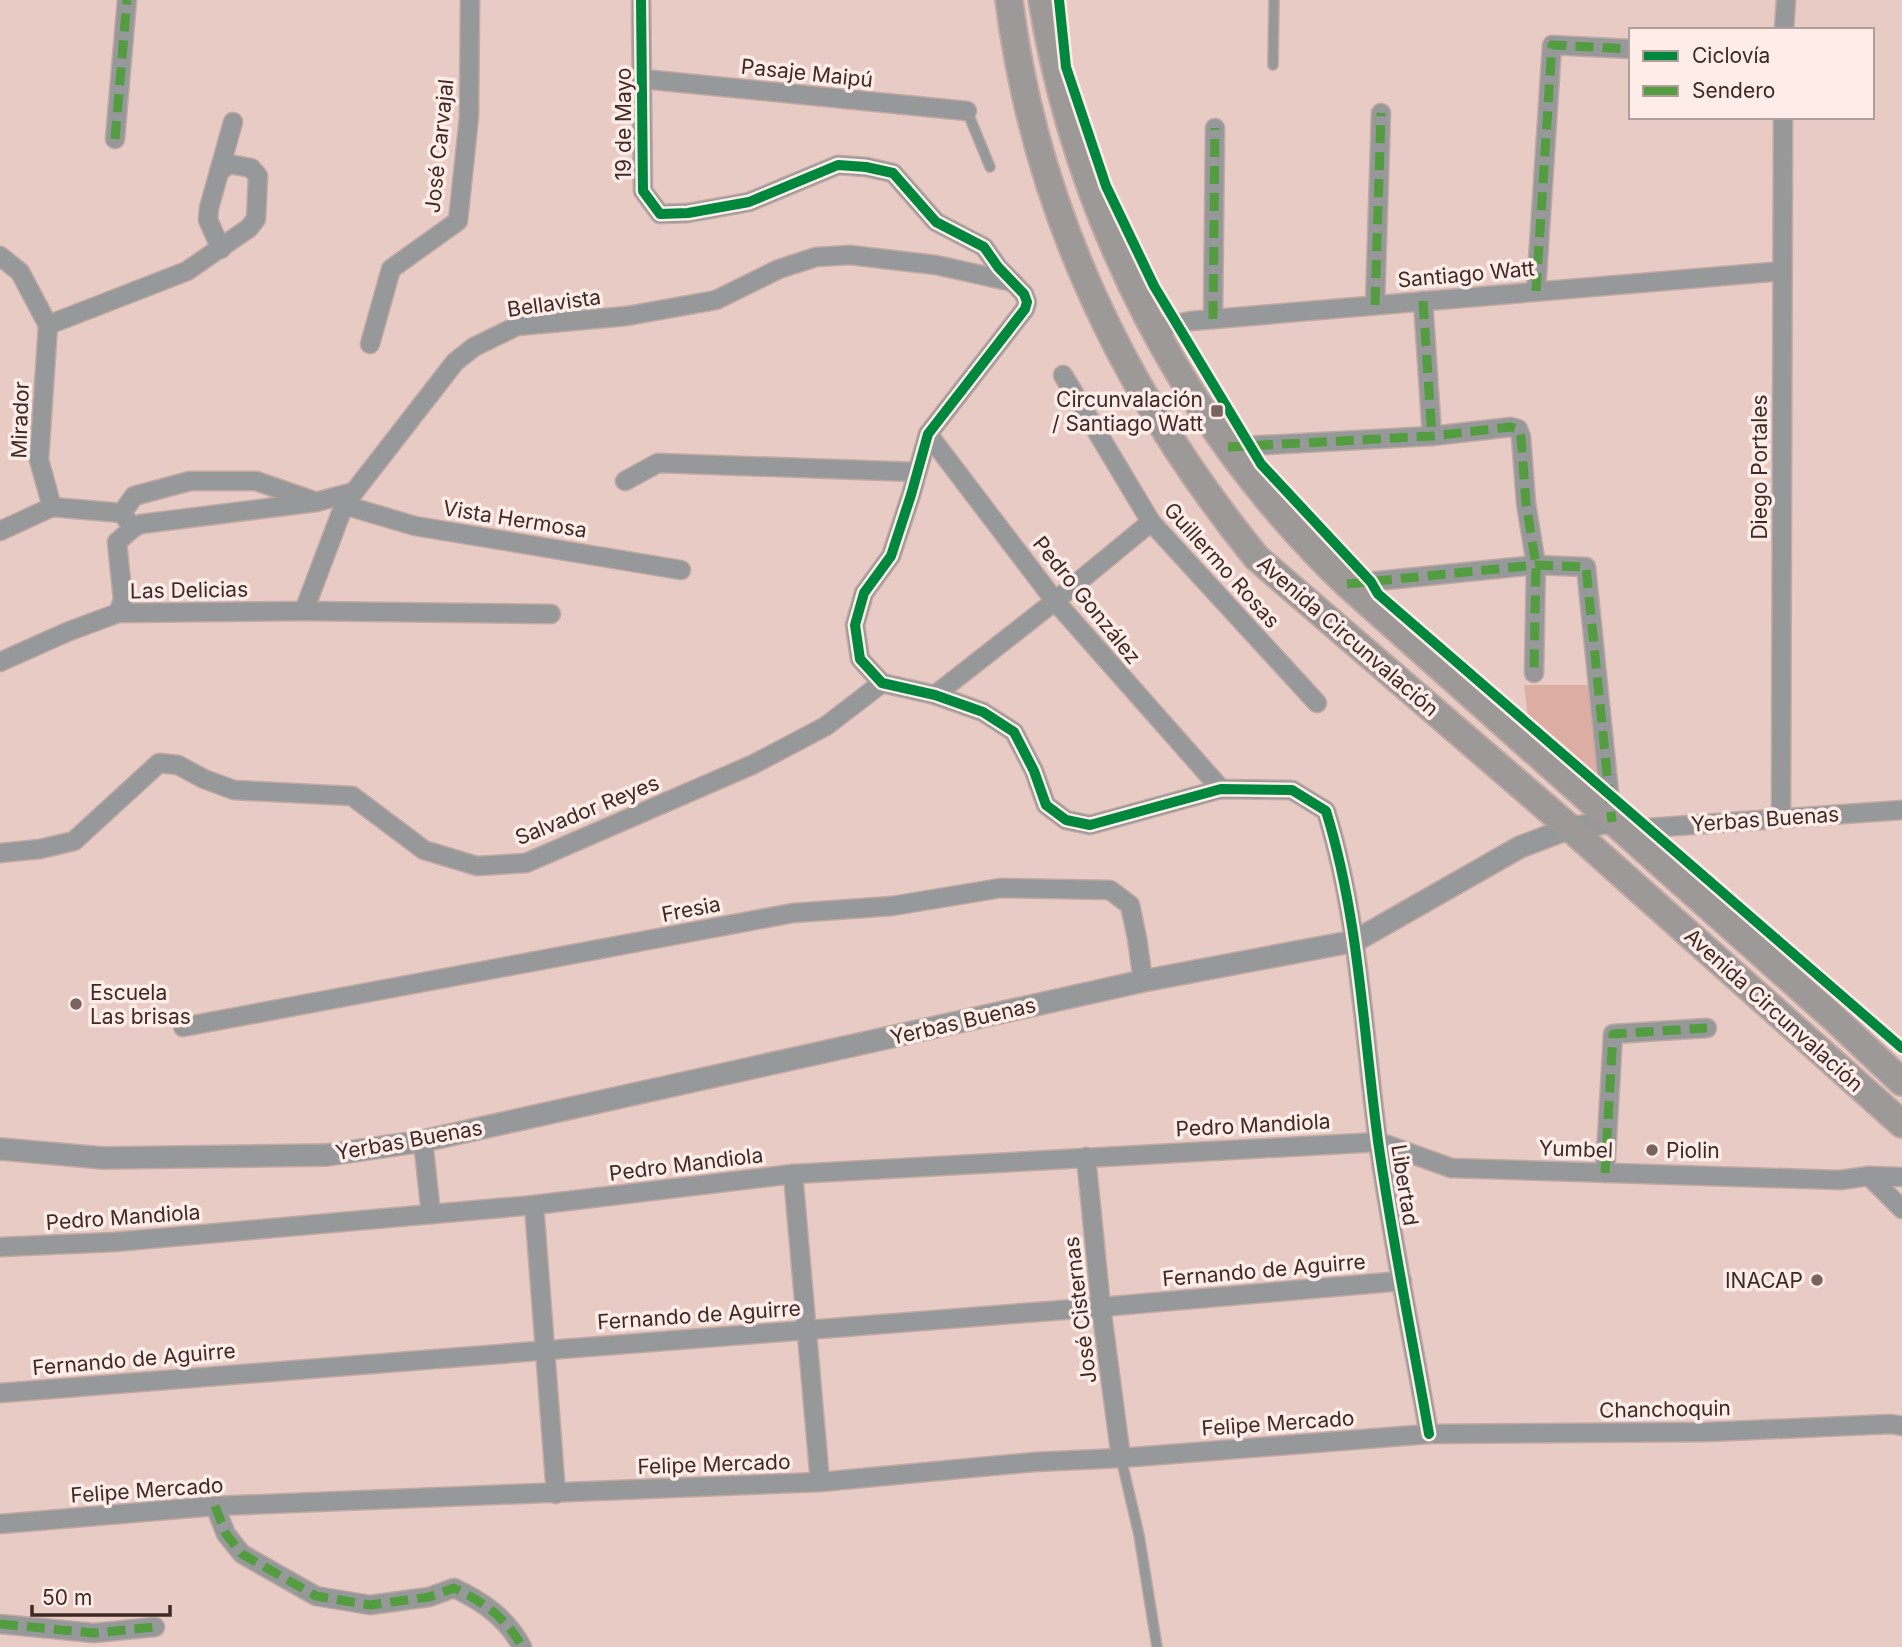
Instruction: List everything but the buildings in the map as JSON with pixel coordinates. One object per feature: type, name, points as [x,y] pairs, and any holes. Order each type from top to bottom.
[{"type":"main road","name":"Avenida Circunvalación","points":[[1009,0],[1020,70],[1046,173],[1063,223],[1105,324],[1131,376],[1173,446],[1221,513],[1258,558],[1570,828],[1902,1124]]},
{"type":"main road","name":"Avenida Circunvalación","points":[[1042,0],[1065,106],[1093,192],[1127,275],[1154,328],[1202,409],[1284,519],[1314,553],[1347,584],[1835,1018],[1902,1082]]},
{"type":"main road","points":[[1105,324],[1154,328]]},
{"type":"street","points":[[116,139],[127,0]]},
{"type":"street","name":"José Carvajal","points":[[370,344],[391,269],[458,221],[469,117],[470,0]]},
{"type":"street","name":"19 de Mayo","points":[[640,0],[643,191],[660,214],[688,213],[749,202],[838,166],[866,167],[893,173],[936,222],[984,247],[1013,282]]},
{"type":"street","points":[[1784,28],[1786,0]]},
{"type":"street","points":[[1536,291],[1552,46],[1629,49]]},
{"type":"street","name":"Pasaje Maipú","points":[[643,79],[967,111]]},
{"type":"street","points":[[1375,305],[1381,113]]},
{"type":"street","name":"Diego Portales","points":[[1781,818],[1783,119]]},
{"type":"street","points":[[221,249],[208,220],[233,122]]},
{"type":"street","points":[[1213,319],[1215,128]]},
{"type":"street","points":[[0,257],[20,272],[48,325],[187,271],[249,228],[256,219],[258,176],[251,167],[229,164],[219,172]]},
{"type":"street","name":"Bellavista","points":[[349,499],[455,362],[474,347],[517,326],[627,316],[716,300],[779,269],[816,257],[850,255],[936,265],[1013,282]]},
{"type":"street","name":"Santiago Watt","points":[[1154,328],[1213,319],[1782,271]]},
{"type":"street","points":[[1013,282],[1024,293],[1027,302],[1025,309],[928,433],[891,556],[864,593],[855,625],[860,659],[882,683],[935,695],[983,712],[1014,732],[1034,771],[1046,805],[1066,820],[1090,825],[1221,789],[1292,790],[1325,811],[1339,854],[1355,941]]},
{"type":"street","points":[[1423,301],[1432,436]]},
{"type":"street","name":"Mirador","points":[[48,325],[39,460],[52,506]]},
{"type":"street","name":"Guillermo Rosas","points":[[1063,375],[1151,522],[1317,704]]},
{"type":"street","points":[[1228,447],[1432,436],[1511,427],[1518,429],[1536,565],[1534,673]]},
{"type":"street","name":"Pedro González","points":[[928,433],[1055,601],[1221,789]]},
{"type":"street","points":[[625,481],[659,463],[918,472]]},
{"type":"street","points":[[122,513],[135,496],[190,481],[256,481],[316,502]]},
{"type":"street","points":[[118,614],[123,600],[117,542],[141,524],[349,499],[304,611]]},
{"type":"street","name":"Vista Hermosa","points":[[349,499],[415,526],[681,570]]},
{"type":"street","points":[[0,531],[52,506],[122,513],[133,528]]},
{"type":"street","points":[[935,695],[1151,522]]},
{"type":"street","points":[[1347,584],[1536,565],[1586,567],[1612,822]]},
{"type":"street","name":"Las Delicias","points":[[0,662],[67,632],[118,614],[304,611],[551,614]]},
{"type":"street","name":"Salvador Reyes","points":[[0,853],[40,849],[74,841],[159,763],[178,765],[204,779],[234,790],[352,796],[424,850],[477,866],[526,863],[754,764],[826,726],[882,683]]},
{"type":"street","name":"Yerbas Buenas","points":[[0,1149],[103,1158],[327,1154],[423,1141],[1143,981],[1355,941],[1520,847],[1570,828],[1612,822],[1648,828],[1902,810]]},
{"type":"street","name":"Fresia","points":[[183,1027],[793,913],[892,906],[1001,888],[1111,890],[1130,905],[1138,938],[1143,981]]},
{"type":"street","name":"Libertad","points":[[1355,941],[1378,1142],[1429,1434]]},
{"type":"street","points":[[1605,1173],[1613,1034],[1707,1028]]},
{"type":"street","points":[[423,1141],[431,1214]]},
{"type":"street","name":"Pedro Mandiola","points":[[0,1247],[114,1242],[534,1205],[793,1174],[1378,1142]]},
{"type":"street","name":"Yumbel","points":[[1378,1142],[1451,1168],[1840,1180],[1869,1176],[1902,1177]]},
{"type":"street","name":"José Cisternas","points":[[1086,1157],[1101,1307],[1121,1458]]},
{"type":"street","points":[[793,1174],[820,1482]]},
{"type":"street","points":[[1869,1176],[1902,1209]]},
{"type":"street","points":[[534,1205],[556,1494]]},
{"type":"street","name":"Fernando de Aguirre","points":[[0,1393],[1402,1281]]},
{"type":"street","name":"Chanchoquin","points":[[1429,1434],[1707,1432],[1891,1424],[1902,1426]]},
{"type":"street","name":"Felipe Mercado","points":[[0,1524],[215,1506],[820,1482],[1034,1462],[1121,1458],[1429,1434]]},
{"type":"street","points":[[215,1506],[226,1534],[242,1554],[316,1596],[370,1605],[429,1597],[454,1588],[477,1599],[499,1616],[522,1647]]},
{"type":"street","points":[[0,1624],[94,1633],[155,1627]]},
{"type":"lane","points":[[1273,0],[1273,65]]},
{"type":"lane","points":[[967,111],[990,167]]},
{"type":"lane","points":[[1121,1458],[1139,1535],[1157,1647]]},
{"type":"shaded area","points":[[1524,685],[1592,685],[1601,781],[1586,789],[1531,740]]},
{"type":"marked path","points":[[115,139],[127,0]]},
{"type":"marked path","points":[[1536,291],[1552,45],[1629,49]]},
{"type":"marked path","points":[[1375,305],[1381,113]]},
{"type":"marked path","points":[[1213,319],[1215,128]]},
{"type":"marked path","points":[[1423,301],[1432,436]]},
{"type":"marked path","points":[[1228,447],[1432,436],[1511,427],[1518,429],[1536,565],[1534,673]]},
{"type":"marked path","points":[[1347,584],[1536,565],[1586,567],[1612,822]]},
{"type":"marked path","points":[[1605,1173],[1613,1034],[1707,1028]]},
{"type":"marked path","points":[[215,1506],[226,1534],[242,1554],[316,1596],[370,1605],[429,1597],[454,1588],[493,1612],[509,1627],[522,1647]]},
{"type":"marked path","points":[[0,1624],[94,1633],[155,1627]]},
{"type":"cycle path","points":[[641,0],[643,191],[660,214],[688,213],[749,202],[838,165],[893,173],[936,222],[984,247],[998,267],[1024,294],[1027,302],[1025,309],[928,434],[891,556],[864,593],[855,625],[860,659],[882,683],[935,695],[983,712],[1014,732],[1034,771],[1046,805],[1066,820],[1090,825],[1221,789],[1292,790],[1326,811],[1353,933],[1378,1141],[1429,1434]]},
{"type":"cycle path","points":[[1059,0],[1066,67],[1106,186],[1154,286],[1261,464],[1371,582],[1378,594],[1902,1048]]},
{"type":"place","name":"Circunvalación / Santiago Watt","points":[[1217,411]]},
{"type":"place","name":"Escuela Las brisas","points":[[76,1004]]},
{"type":"place","name":"Piolin","points":[[1652,1150]]},
{"type":"place","name":"INACAP","points":[[1817,1280]]}]
